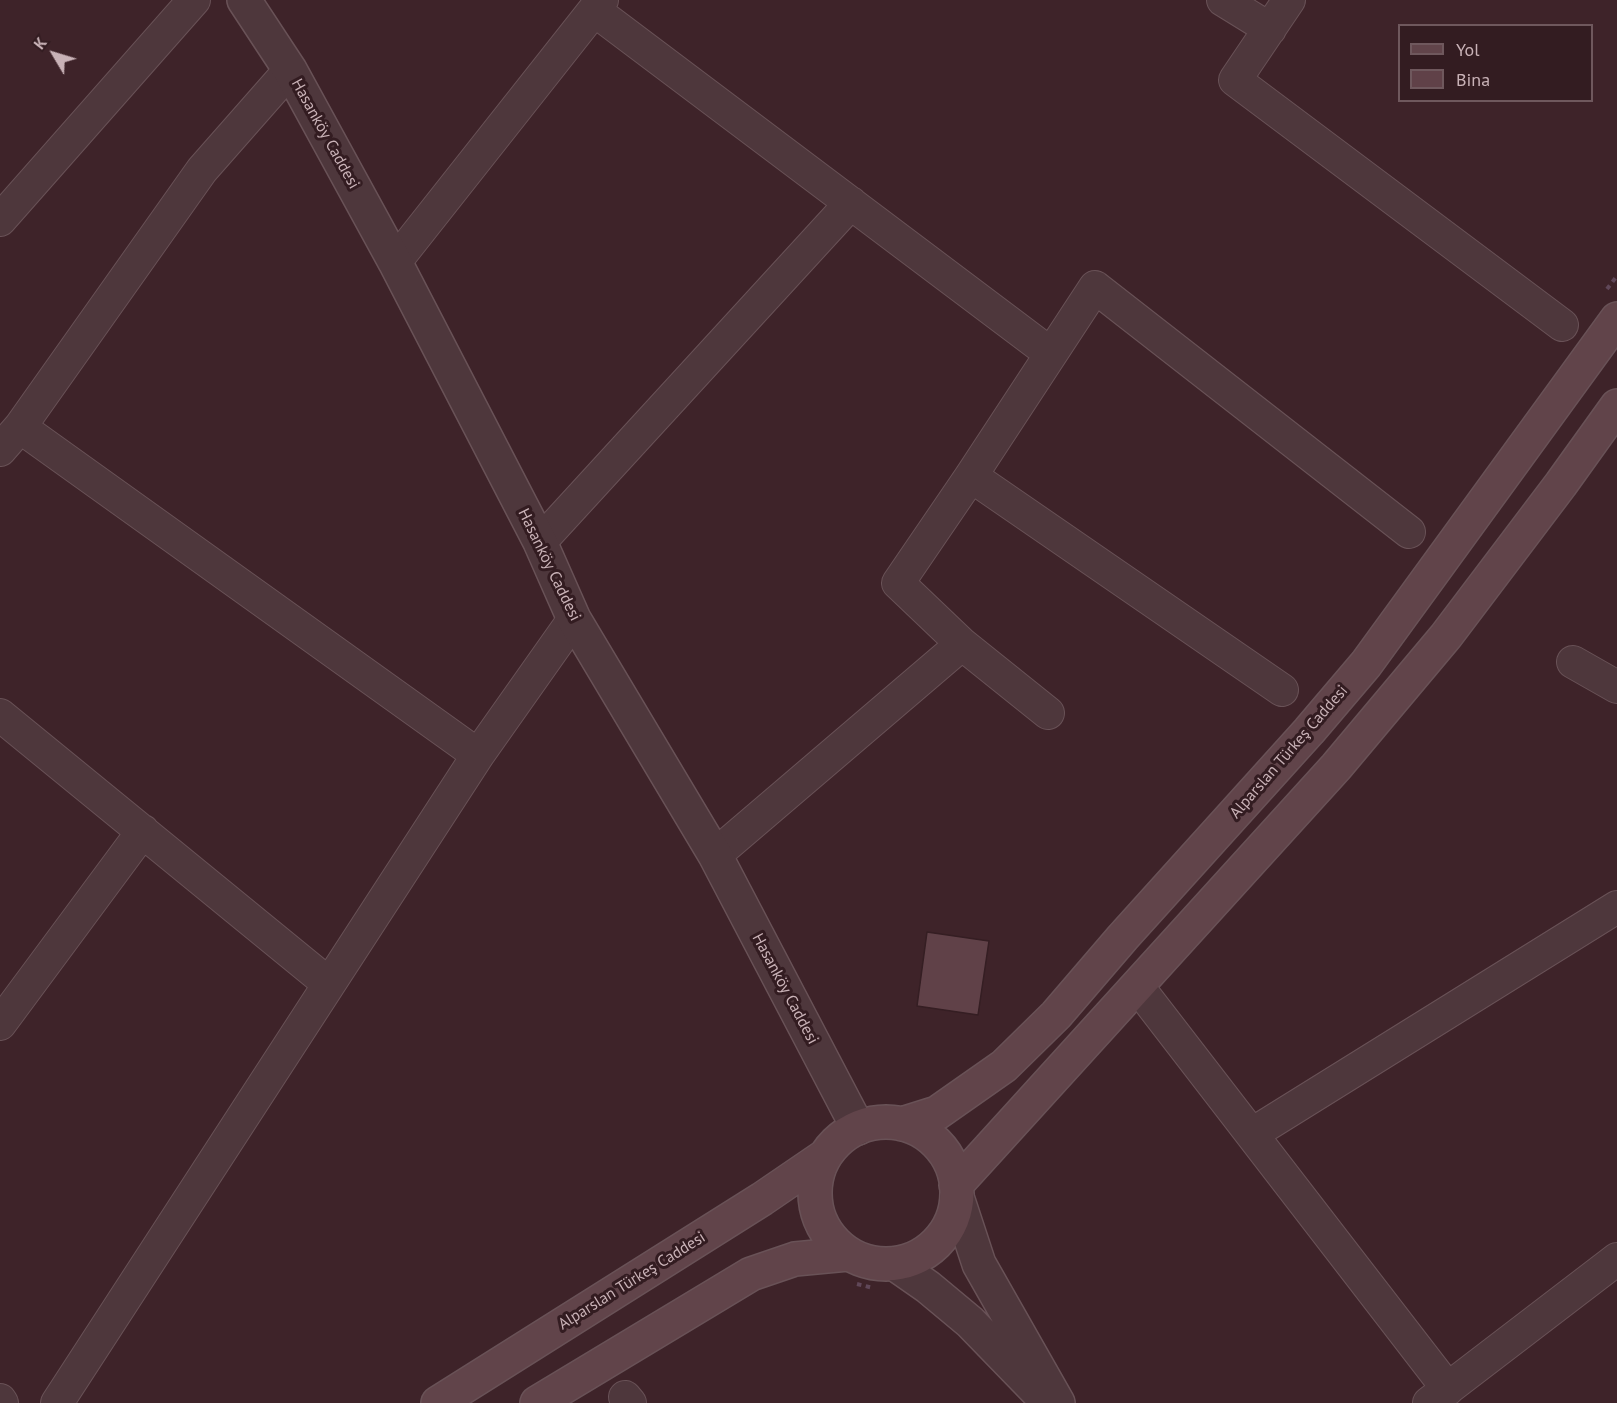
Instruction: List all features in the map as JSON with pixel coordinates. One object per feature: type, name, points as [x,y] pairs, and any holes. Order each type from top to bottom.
[{"type":"main road","name":"Alparslan Türkeş Caddesi","points":[[902,1124],[937,1113],[1004,1066],[1056,1015],[1123,937],[1309,731],[1366,663],[1610,307]]},
{"type":"main road","points":[[956,1191],[1336,767],[1446,636],[1617,406]]},
{"type":"main road","points":[[880,1122],[902,1124],[924,1133],[942,1150],[954,1172],[956,1191],[951,1221],[938,1241],[919,1256],[895,1264],[871,1263],[848,1254],[831,1239],[820,1220],[815,1199],[817,1177],[825,1156],[840,1140],[858,1128],[880,1122]]},
{"type":"main road","name":"Alparslan Türkeş Caddesi","points":[[438,1403],[752,1205],[825,1156]]},
{"type":"main road","points":[[537,1403],[751,1274],[795,1259],[848,1254]]},
{"type":"street","points":[[0,220],[194,0]]},
{"type":"street","name":"Hasanköy Caddesi","points":[[244,0],[290,70],[395,262],[540,542],[574,619],[715,855],[858,1128]]},
{"type":"street","points":[[1224,0],[1270,29]]},
{"type":"street","points":[[1289,0],[1235,81],[1563,325]]},
{"type":"street","points":[[395,262],[598,5],[851,203],[1051,354]]},
{"type":"street","points":[[290,70],[202,170],[10,439],[478,755]]},
{"type":"street","points":[[540,542],[851,203]]},
{"type":"street","points":[[1048,712],[962,644],[898,583],[1095,287],[1409,532]]},
{"type":"street","points":[[971,476],[1282,690]]},
{"type":"street","points":[[57,1403],[478,755],[574,619]]},
{"type":"street","points":[[715,855],[962,644]]},
{"type":"street","points":[[1573,662],[1617,687]]},
{"type":"street","points":[[0,715],[329,984]]},
{"type":"street","points":[[0,1024],[142,831]]},
{"type":"street","points":[[1252,1134],[1617,907]]},
{"type":"street","points":[[1138,987],[1252,1134],[1438,1396],[1617,1259]]},
{"type":"street","points":[[956,1191],[979,1264],[1058,1403]]},
{"type":"street","points":[[895,1264],[928,1287],[970,1322],[1048,1403]]},
{"type":"path","points":[[1610,307],[1617,276]]},
{"type":"building","points":[[927,932],[989,941],[978,1015],[917,1006]]}]
